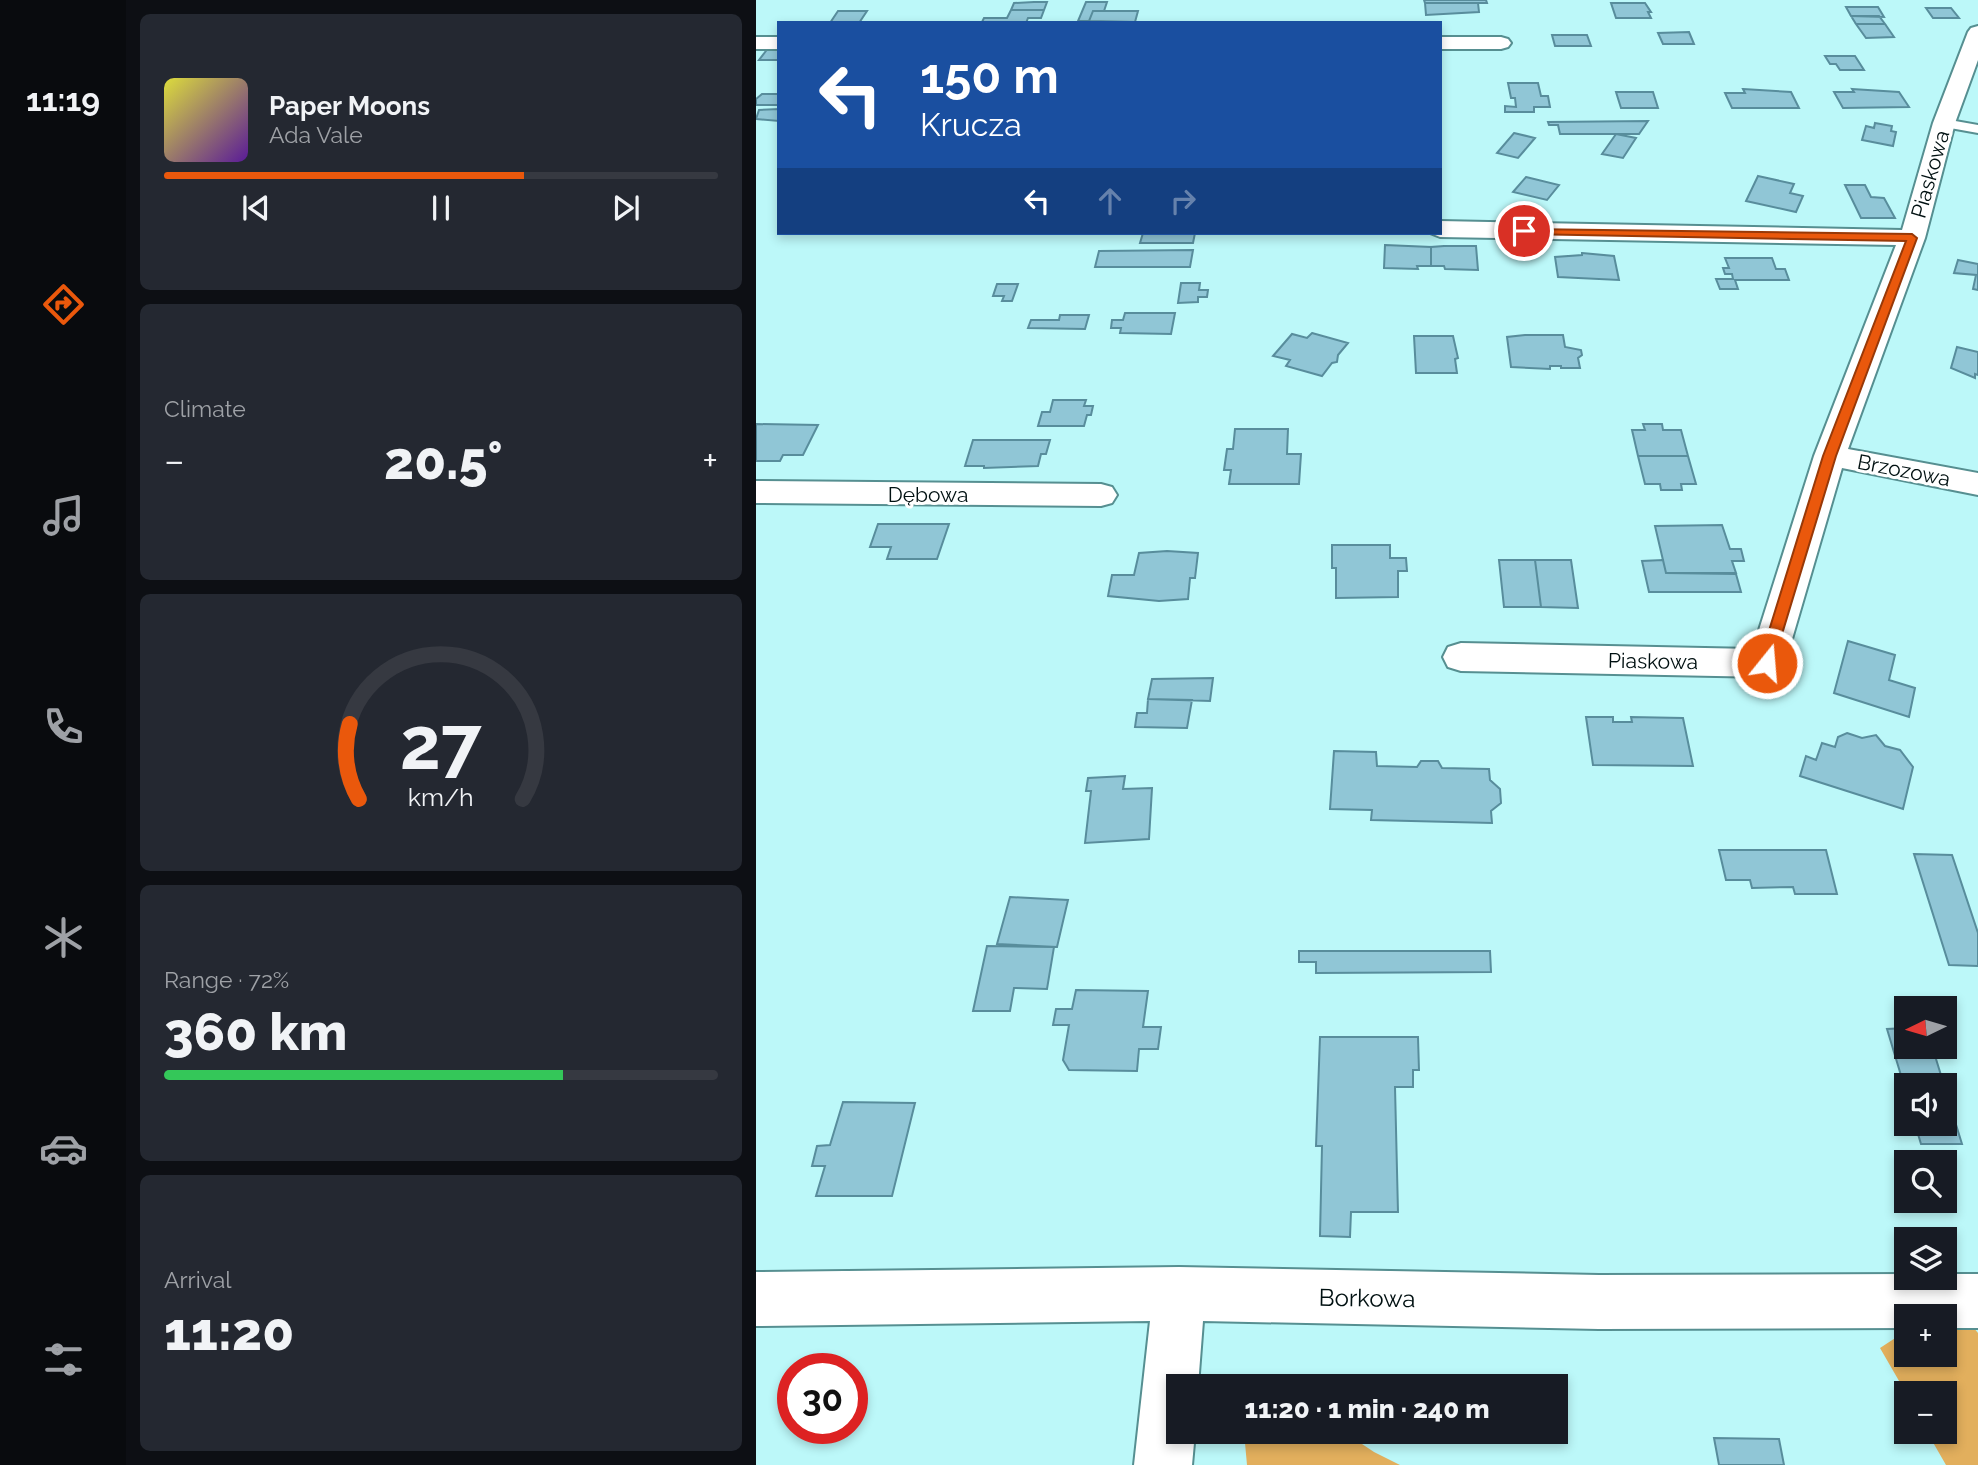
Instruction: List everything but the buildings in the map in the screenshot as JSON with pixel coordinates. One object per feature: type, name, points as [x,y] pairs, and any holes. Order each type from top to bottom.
[{"type":"street","name":"Piaskowa","points":[[1461,657],[1767,663],[1830,456],[1912,238],[1944,123],[1978,33]]},
{"type":"street","points":[[756,43],[777,43]]},
{"type":"street","points":[[1442,43],[1501,43]]},
{"type":"street","points":[[1442,229],[1912,238]]},
{"type":"street","name":"Brzozowa","points":[[1830,456],[1978,484]]},
{"type":"street","name":"Dębowa","points":[[756,492],[1101,495]]},
{"type":"street","points":[[1163,1465],[1179,1294]]},
{"type":"street","name":"Borkowa","points":[[756,1299],[1179,1294],[1575,1302],[1978,1301]]},
{"type":"lane","points":[[1944,123],[1978,129]]},
{"type":"shaded area","points":[[1957,1307],[1978,1333],[1978,1465],[1946,1465],[1934,1444],[1957,1444],[1957,1381],[1899,1381],[1880,1348],[1894,1339],[1894,1367],[1957,1367]]},
{"type":"shaded area","points":[[1245,1444],[1362,1444],[1400,1465],[1247,1465]]},
{"type":"route","points":[[1524,231],[1912,238],[1830,456],[1767,663]]}]
